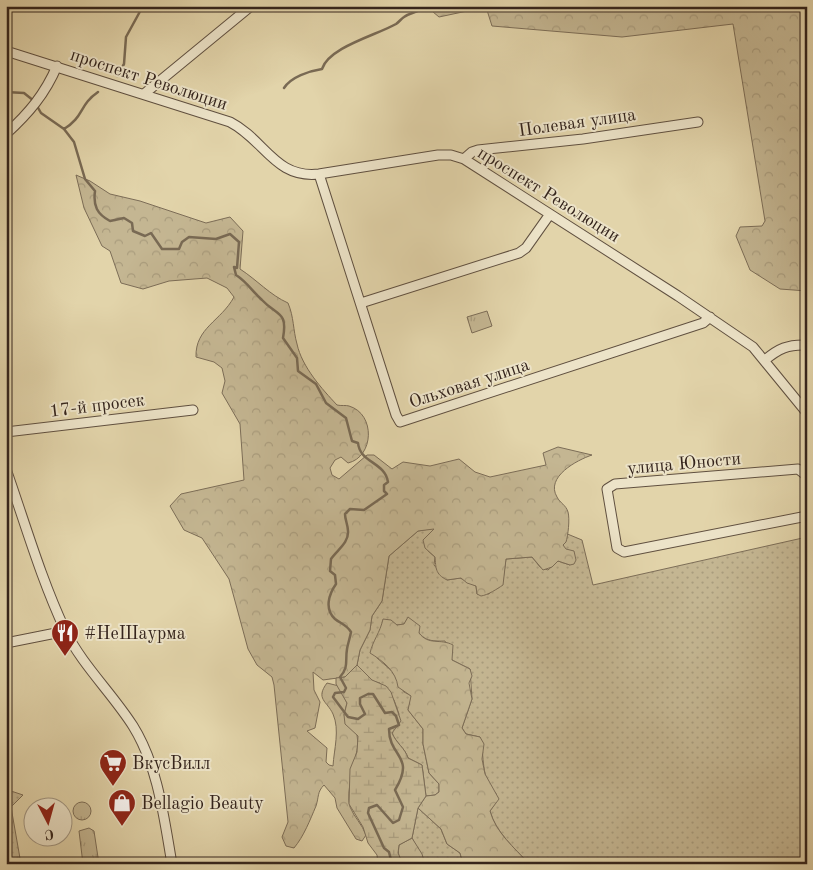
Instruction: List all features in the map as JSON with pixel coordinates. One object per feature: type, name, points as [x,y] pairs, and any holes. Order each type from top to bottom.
[{"type":"street","points":[[144,94],[251,6]]},
{"type":"street","name":"проспект Революции","points":[[6,51],[230,122],[242,128],[282,166],[300,174],[319,174],[438,155],[451,155],[464,159],[710,317],[753,348],[807,413]]},
{"type":"street","points":[[6,134],[33,109],[57,66]]},
{"type":"street","name":"Полевая улица","points":[[464,159],[472,152],[478,150],[572,141],[698,122]]},
{"type":"street","name":"Ольховая улица","points":[[319,174],[400,422],[703,323],[710,317]]},
{"type":"street","points":[[361,303],[524,251],[550,214]]},
{"type":"street","points":[[764,360],[779,348],[791,345],[807,345]]},
{"type":"street","name":"17-й просек","points":[[6,432],[193,410]]},
{"type":"street","points":[[6,469],[48,589],[66,631],[82,658],[133,727],[141,743],[163,809],[172,864]]},
{"type":"street","name":"улица Юности","points":[[807,476],[798,469],[616,484],[607,489],[617,548],[624,552],[807,516]]},
{"type":"street","points":[[6,643],[66,631]]},
{"type":"green space","points":[[426,6],[807,6],[807,291],[780,289],[750,270],[736,236],[740,227],[762,226],[765,221],[733,24],[622,37],[492,26],[486,7],[439,17]]},
{"type":"green space","points":[[76,175],[90,181],[110,194],[140,201],[206,223],[230,217],[243,231],[240,269],[275,296],[288,303],[300,353],[308,369],[337,405],[349,406],[364,417],[368,435],[367,444],[363,453],[357,459],[348,463],[341,457],[335,460],[330,468],[332,475],[339,479],[367,455],[374,455],[392,469],[403,462],[430,466],[459,459],[475,472],[490,477],[546,465],[543,453],[558,447],[592,455],[564,470],[555,483],[554,490],[557,497],[569,515],[566,542],[563,545],[566,549],[574,551],[576,560],[574,564],[570,565],[558,561],[552,567],[543,570],[532,557],[506,559],[503,585],[481,596],[477,594],[476,586],[467,583],[461,578],[447,580],[440,575],[437,570],[435,557],[425,548],[423,540],[434,529],[418,531],[389,556],[382,601],[372,616],[370,630],[360,650],[357,665],[345,677],[323,680],[313,672],[314,690],[320,702],[315,728],[307,731],[327,748],[326,762],[333,766],[336,733],[333,714],[322,696],[327,683],[339,686],[347,703],[344,715],[357,735],[358,744],[350,785],[349,801],[352,811],[366,835],[362,841],[356,839],[337,808],[335,798],[324,785],[319,792],[316,806],[301,838],[294,848],[286,846],[282,837],[288,822],[272,677],[257,665],[248,649],[229,579],[202,538],[184,530],[170,506],[181,494],[244,480],[240,424],[222,393],[225,381],[222,368],[214,362],[196,357],[197,347],[204,332],[234,297],[227,288],[207,278],[169,281],[143,289],[121,283],[110,251],[102,246],[84,208]]},
{"type":"green space","points":[[487,311],[492,326],[472,333],[467,317]]},
{"type":"green space","points":[[435,528],[428,551],[435,557],[434,565],[447,580],[460,578],[476,586],[477,594],[489,594],[503,580],[506,559],[532,557],[540,567],[548,570],[558,561],[570,565],[563,545],[565,533],[582,540],[593,585],[807,537],[807,864],[529,864],[506,839],[493,819],[490,811],[494,805],[496,793],[487,781],[485,774],[480,737],[466,734],[462,728],[472,699],[470,669],[452,660],[445,641],[426,639],[408,618],[404,624],[397,625],[377,658],[393,672],[404,692],[412,696],[408,710],[423,729],[423,744],[429,773],[439,784],[439,792],[435,795],[426,796],[422,765],[408,758],[392,733],[399,714],[394,700],[380,683],[372,681],[357,665],[360,650],[370,630],[372,616],[382,601],[389,556],[418,531]]},
{"type":"green space","points":[[408,617],[420,626],[419,633],[423,637],[431,641],[453,645],[452,660],[470,669],[472,676],[469,683],[472,699],[462,728],[466,734],[480,737],[484,744],[482,759],[485,774],[499,799],[490,811],[493,819],[506,839],[529,864],[463,864],[460,853],[447,844],[441,829],[418,808],[426,796],[435,795],[439,792],[439,784],[429,773],[423,744],[423,729],[408,710],[411,696],[398,687],[392,671],[380,659],[370,653],[383,619],[391,620],[397,625],[404,624]]},
{"type":"green space","points":[[357,665],[372,680],[386,686],[391,692],[401,721],[392,733],[408,758],[422,765],[426,796],[418,808],[412,838],[399,845],[398,853],[403,864],[378,864],[377,855],[368,843],[363,827],[349,804],[350,769],[357,752],[358,736],[345,724],[344,715],[347,703],[336,684],[336,678],[345,677]]},
{"type":"green space","points":[[8,790],[23,795],[11,807],[21,864],[6,863],[9,842],[6,827]]},
{"type":"green space","points":[[82,802],[88,805],[91,811],[88,817],[82,820],[76,817],[73,811],[76,805]]},
{"type":"green space","points":[[418,808],[441,829],[447,844],[460,853],[463,864],[425,864],[412,838]]},
{"type":"green space","points":[[89,828],[94,831],[99,864],[83,864],[79,831]]},
{"type":"green space","points":[[412,838],[422,854],[425,864],[403,864],[400,860],[399,845]]},
{"type":"waterway","points":[[117,76],[124,64],[126,37],[143,6]]},
{"type":"waterway","points":[[284,88],[301,75],[322,69],[326,61],[343,48],[396,24],[404,17],[425,6]]},
{"type":"waterway","points":[[6,92],[24,93],[34,101]]},
{"type":"waterway","points":[[64,129],[75,120],[87,102],[98,92]]},
{"type":"waterway","points":[[37,106],[41,113],[64,129],[74,142],[85,179],[95,191],[95,205],[99,212],[110,221],[124,218],[132,223],[133,231],[145,236],[151,233],[162,249],[179,249],[182,242],[189,237],[216,239],[230,234],[239,242],[237,268],[234,267],[236,275],[283,318],[283,338],[297,358],[298,371],[316,384],[326,403],[346,418],[352,441],[358,443],[363,455],[378,466],[386,475],[388,482],[384,485],[384,491],[387,494],[364,510],[350,509],[345,514],[348,535],[345,543],[331,559],[330,571],[335,575],[336,584],[331,592],[329,606],[335,619],[351,632],[347,649],[346,667],[340,677],[346,688],[344,692],[335,693],[333,697],[348,717],[358,719],[365,714],[360,704],[360,698],[373,694],[385,713],[392,712],[396,716],[399,725],[389,729],[390,739],[400,757],[403,770],[395,790],[403,807],[399,820],[393,823],[377,805],[369,808],[368,813],[384,848],[389,852],[392,864]]},
{"type":"place","name":"#НеШаурма","points":[[65,657]]},
{"type":"place","name":"ВкусВилл","points":[[113,787]]},
{"type":"place","name":"Bellagio Beauty","points":[[122,827]]}]
